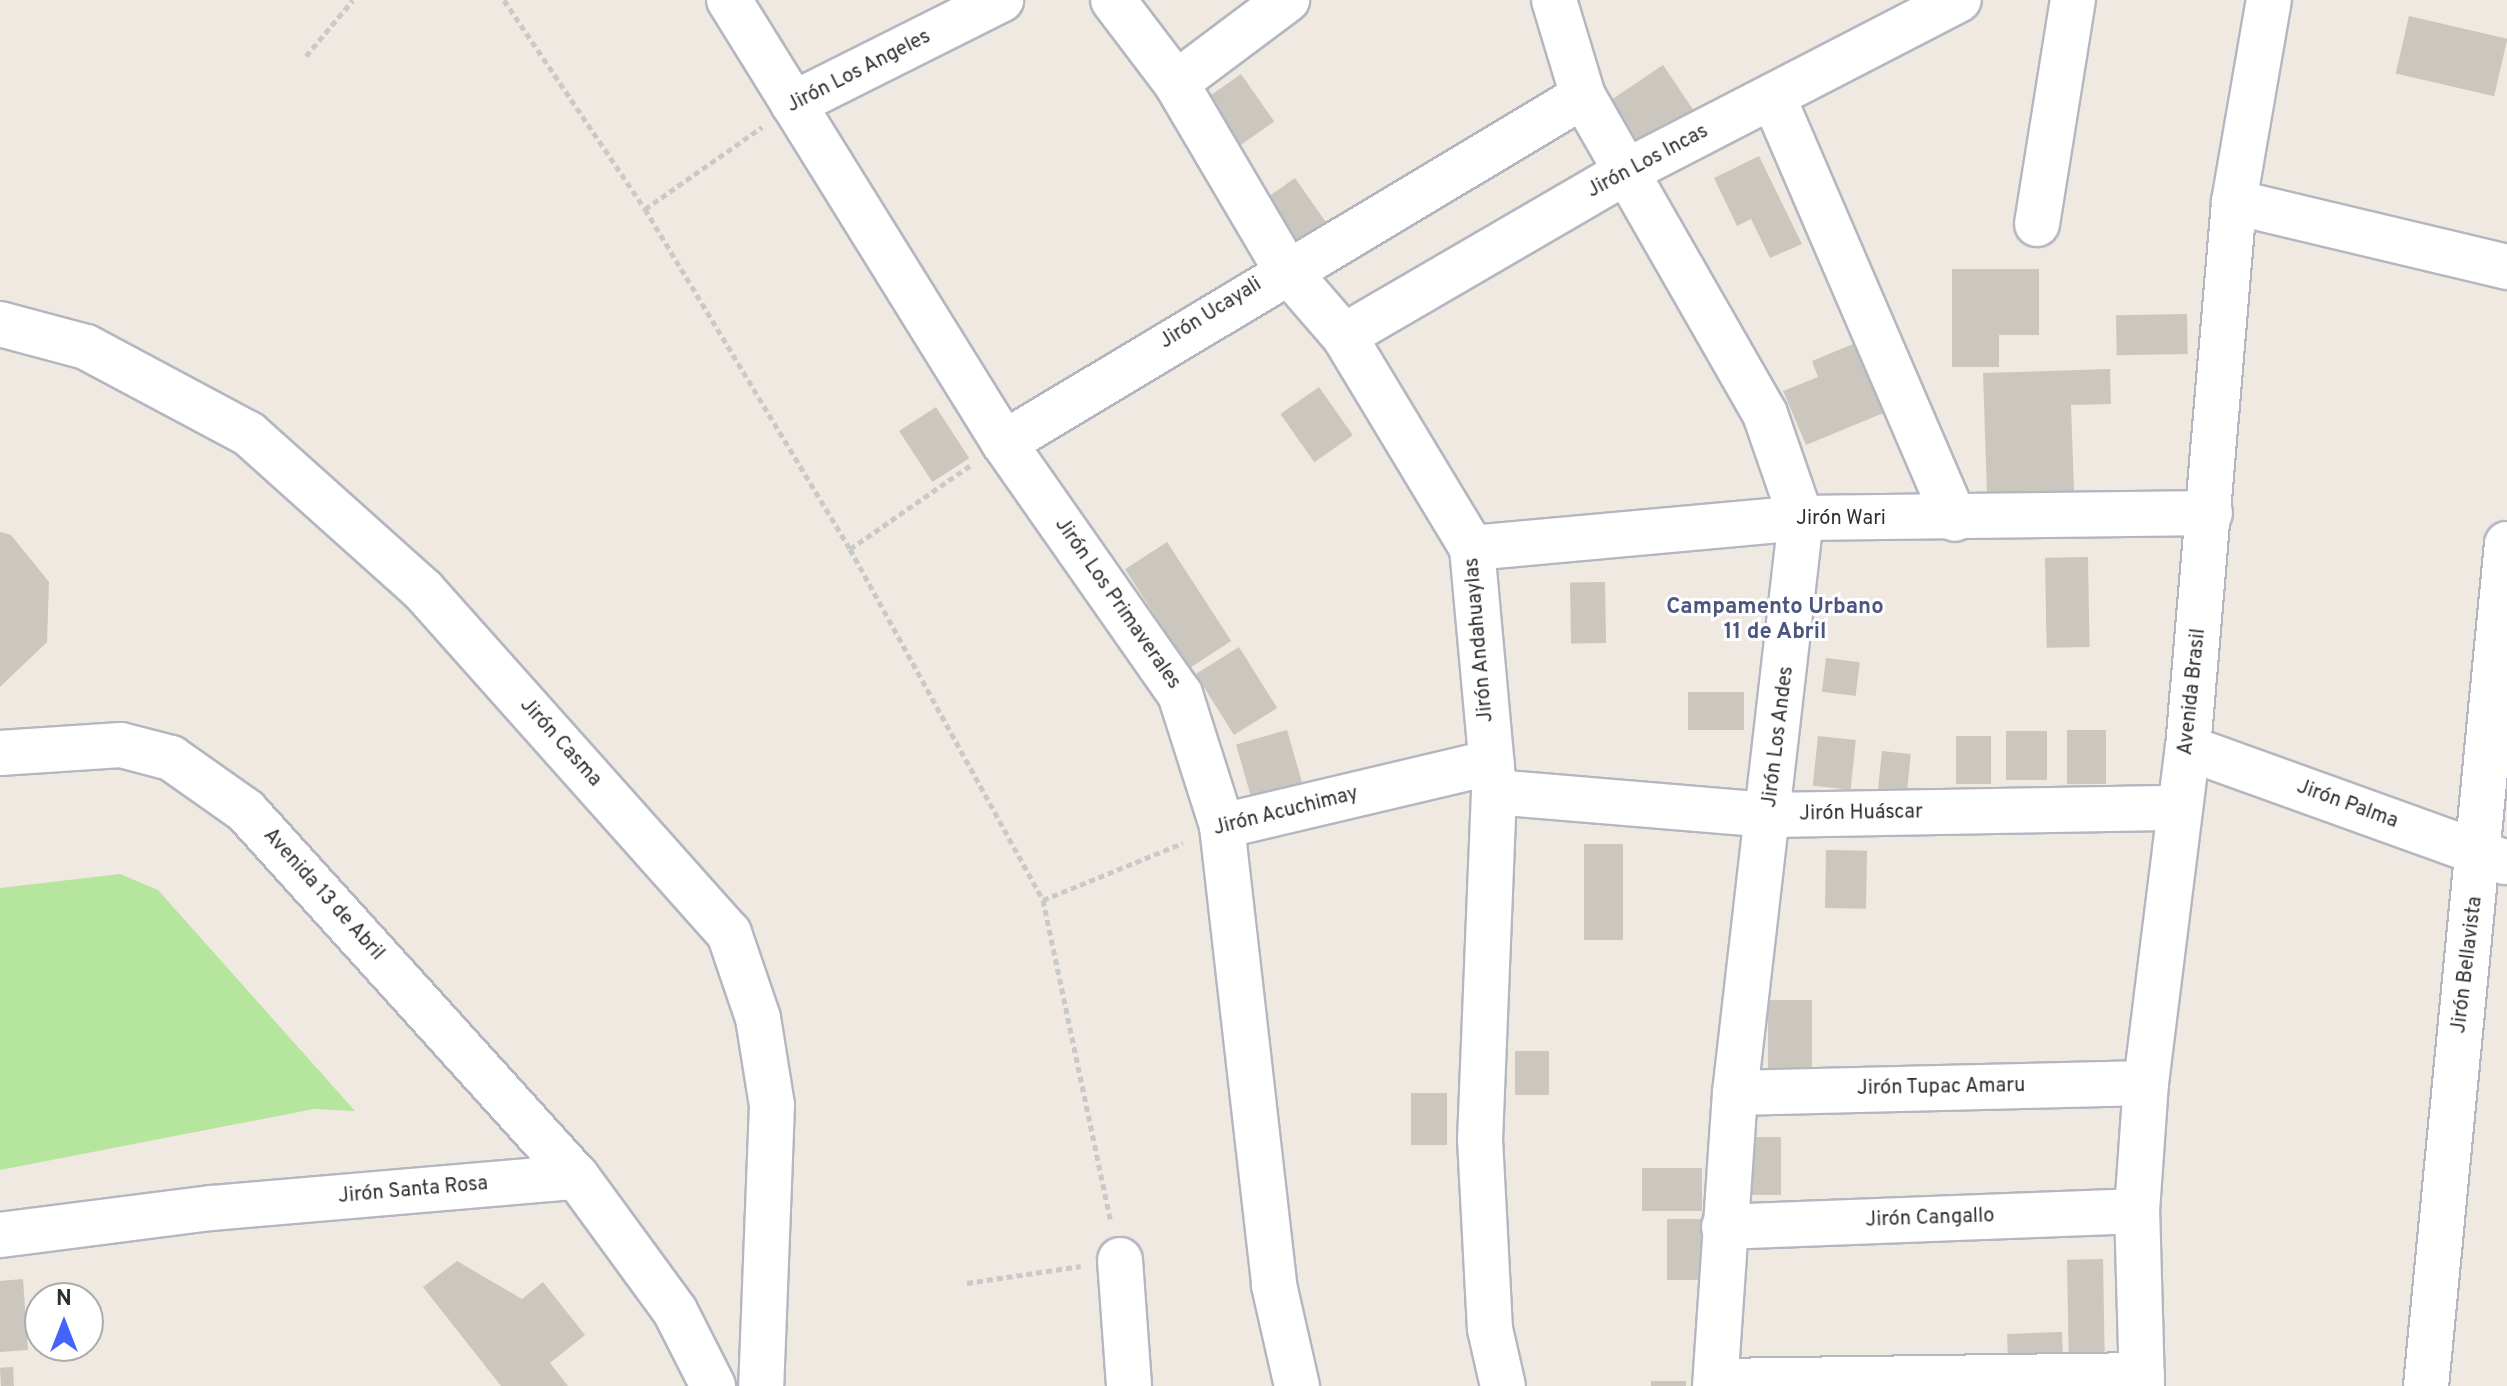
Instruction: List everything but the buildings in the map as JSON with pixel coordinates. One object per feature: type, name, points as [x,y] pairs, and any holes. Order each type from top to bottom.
[{"type":"street","name":"Jirón Los Primaverales","points":[[729,0],[1004,443],[1180,694],[1222,826],[1274,1285],[1297,1386]]},
{"type":"street","name":"Jirón Los Angeles","points":[[793,104],[1001,0]]},
{"type":"street","name":"Jirón Andahuaylas","points":[[1113,0],[1176,83],[1285,268],[1344,336],[1472,548],[1493,777],[1480,1139],[1490,1329],[1503,1386]]},
{"type":"street","points":[[1176,83],[1287,0]]},
{"type":"street","name":"Jirón Los Andes","points":[[1554,0],[1583,96],[1629,170],[1765,414],[1801,518],[1770,815],[1735,1093],[1716,1383]]},
{"type":"street","name":"Jirón Los Incas","points":[[1344,336],[1629,170],[1774,99],[1959,0]]},
{"type":"street","points":[[2037,224],[2073,0]]},
{"type":"street","name":"Avenida Brasil","points":[[2142,1381],[2137,1211],[2146,1083],[2188,748],[2234,202],[2269,0]]},
{"type":"street","name":"Jirón Ucayali","points":[[1004,443],[1285,268],[1583,96]]},
{"type":"street","points":[[1774,99],[1955,519]]},
{"type":"street","points":[[2234,202],[2507,267]]},
{"type":"street","name":"Jirón Casma","points":[[0,324],[86,347],[249,434],[423,590],[729,933],[758,1018],[772,1105],[761,1386]]},
{"type":"street","name":"Jirón Wari","points":[[1472,548],[1801,518],[1955,519],[2210,513]]},
{"type":"street","name":"Jirón Bellavista","points":[[2426,1386],[2494,858],[2507,544]]},
{"type":"street","name":"Avenida 13 de Abril","points":[[0,753],[121,745],[171,758],[209,780],[246,811],[577,1177]]},
{"type":"street","name":"Jirón Palma","points":[[2188,748],[2494,858]]},
{"type":"street","name":"Jirón Acuchimay","points":[[1222,826],[1493,777]]},
{"type":"street","name":"Jirón Huáscar","points":[[1493,777],[1770,815],[2180,808]]},
{"type":"street","name":"Jirón Tupac Amaru","points":[[1735,1093],[2146,1083]]},
{"type":"street","points":[[577,1177],[675,1311],[713,1386]]},
{"type":"street","name":"Jirón Santa Rosa","points":[[0,1235],[212,1208],[577,1177]]},
{"type":"street","name":"Jirón Cangallo","points":[[1724,1227],[2137,1211]]},
{"type":"street","points":[[1120,1260],[1129,1386]]},
{"type":"street","points":[[1716,1383],[2142,1381]]},
{"type":"path","points":[[306,56],[353,0]]},
{"type":"path","points":[[504,0],[645,209],[850,549],[1043,900],[1120,1260],[967,1283]]},
{"type":"path","name":"Jirón Los Angeles","points":[[645,209],[793,104]]},
{"type":"path","points":[[850,549],[1004,443]]},
{"type":"path","name":"Jirón Acuchimay","points":[[1043,900],[1222,826]]},
{"type":"green space","points":[[120,874],[158,890],[355,1111],[314,1109],[0,1170],[0,888]]},
{"type":"district","name":"Campamento Urbano 11 de Abril","points":[[1775,620]]}]
